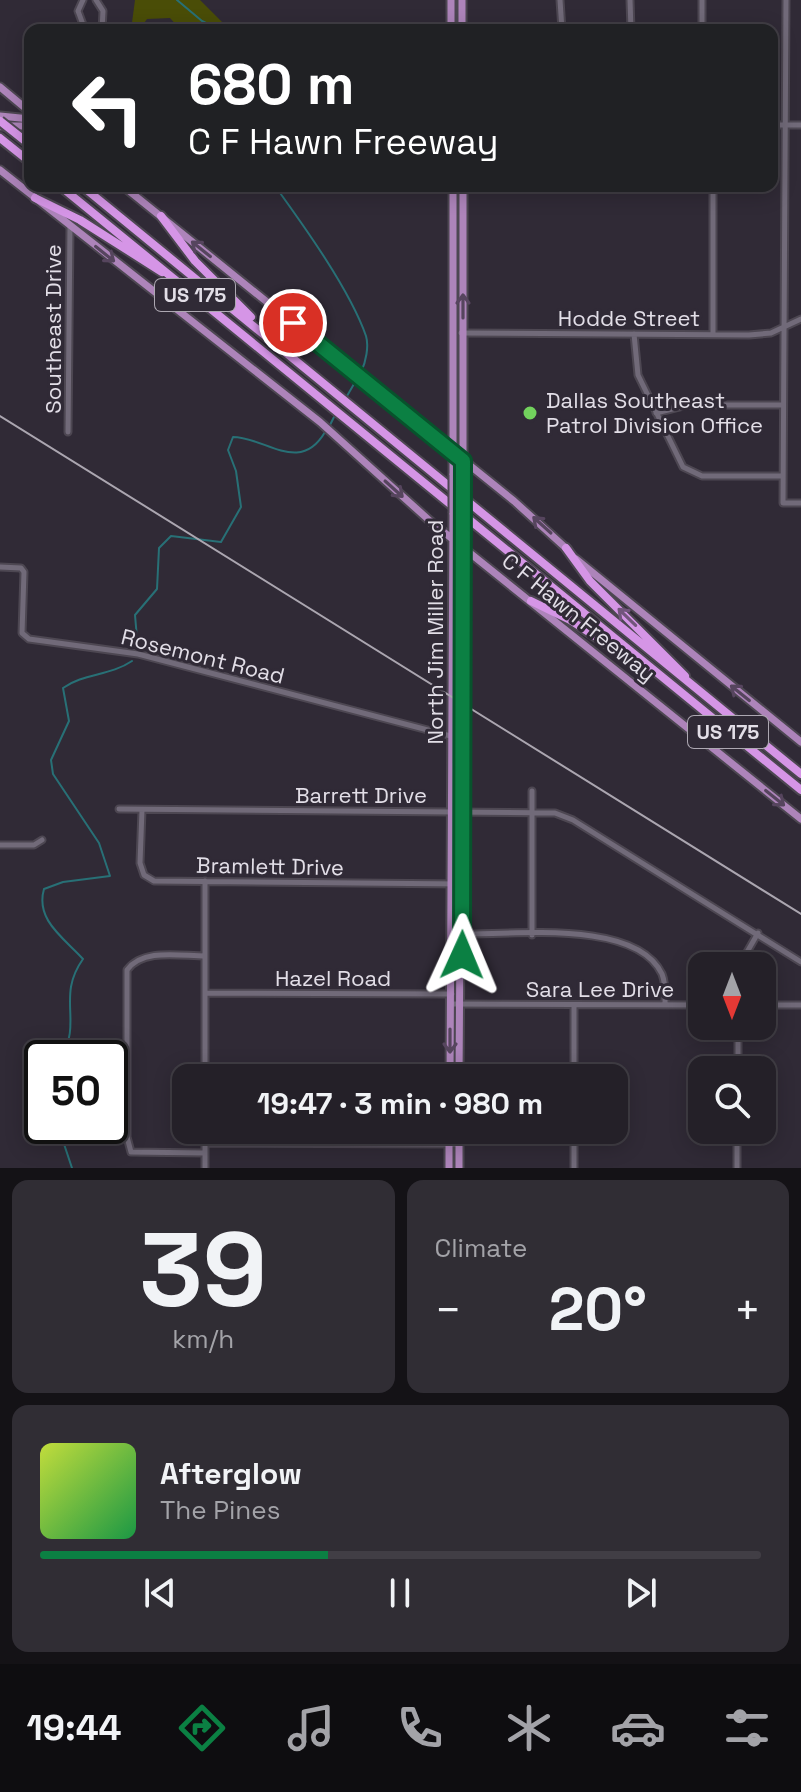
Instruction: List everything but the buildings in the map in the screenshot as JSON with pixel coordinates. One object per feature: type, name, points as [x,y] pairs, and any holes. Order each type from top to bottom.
[{"type":"highway","points":[[0,121],[24,140]]},
{"type":"highway","points":[[4,141],[24,157]]},
{"type":"highway","name":"C F Hawn Freeway","points":[[67,192],[801,790]]},
{"type":"highway","name":"C F Hawn Freeway","points":[[89,192],[801,774]]},
{"type":"highway","points":[[35,198],[80,220],[145,264],[176,279]]},
{"type":"highway","points":[[161,216],[195,261],[264,332]]},
{"type":"highway","points":[[566,548],[574,564],[680,669],[689,683]]},
{"type":"highway","points":[[531,601],[570,620],[655,674]]},
{"type":"main road","points":[[451,0],[451,24]]},
{"type":"main road","points":[[462,0],[462,24]]},
{"type":"main road","points":[[0,87],[24,107]]},
{"type":"main road","points":[[0,121],[24,119]]},
{"type":"main road","points":[[0,121],[24,125]]},
{"type":"main road","name":"C F Hawn Freeway","points":[[0,170],[24,189]]},
{"type":"main road","name":"C F Hawn Freeway","points":[[28,192],[320,422],[452,539],[801,819]]},
{"type":"main road","name":"C F Hawn Freeway","points":[[131,192],[548,529],[627,603],[801,742]]},
{"type":"main road","name":"North Jim Miller Road","points":[[450,1064],[453,192]]},
{"type":"main road","name":"North Jim Miller Road","points":[[459,1064],[463,934],[463,192]]},
{"type":"main road","points":[[453,219],[463,219]]},
{"type":"main road","points":[[453,263],[463,263]]},
{"type":"main road","points":[[453,378],[464,379]]},
{"type":"main road","points":[[453,419],[464,418]]},
{"type":"main road","points":[[462,579],[466,566],[482,562]]},
{"type":"main road","points":[[449,1144],[449,1168]]},
{"type":"main road","points":[[459,1144],[459,1168]]},
{"type":"street","points":[[83,0],[78,11],[83,24]]},
{"type":"street","points":[[96,0],[103,11],[102,24]]},
{"type":"street","points":[[560,0],[562,24]]},
{"type":"street","points":[[630,0],[631,24]]},
{"type":"street","points":[[702,0],[702,24]]},
{"type":"street","points":[[786,0],[783,503],[801,503]]},
{"type":"street","points":[[778,125],[801,125]]},
{"type":"street","points":[[713,192],[713,334]]},
{"type":"street","name":"Southeast Drive","points":[[68,432],[70,226]]},
{"type":"street","name":"Hodde Street","points":[[454,333],[758,335],[783,329],[801,319]]},
{"type":"street","points":[[634,334],[635,363],[683,467],[694,474],[783,476]]},
{"type":"street","points":[[656,413],[688,405],[783,405]]},
{"type":"street","name":"Rosemont Road","points":[[0,567],[21,568],[24,572],[22,633],[29,639],[138,654],[462,739]]},
{"type":"street","points":[[532,791],[532,935]]},
{"type":"street","name":"Barrett Drive","points":[[119,809],[555,813],[573,820],[801,962]]},
{"type":"street","name":"Bramlett Drive","points":[[142,810],[140,863],[144,875],[154,881],[463,884]]},
{"type":"street","points":[[0,845],[34,845],[42,840]]},
{"type":"street","points":[[205,881],[205,1064]]},
{"type":"street","points":[[747,952],[758,933]]},
{"type":"street","points":[[452,934],[594,935],[628,945],[653,961],[659,969],[665,984],[665,1005]]},
{"type":"street","points":[[205,956],[149,956],[138,958],[127,970],[127,1137],[131,1152],[205,1153]]},
{"type":"street","name":"Hazel Road","points":[[205,993],[460,994]]},
{"type":"street","name":"Sara Lee Drive","points":[[450,1004],[688,1005]]},
{"type":"street","points":[[574,1005],[574,1064]]},
{"type":"street","points":[[776,1005],[801,1005]]},
{"type":"street","points":[[205,1144],[205,1168]]},
{"type":"street","points":[[574,1144],[574,1168]]},
{"type":"street","points":[[737,1144],[737,1168]]},
{"type":"shaded area","points":[[135,0],[200,0],[224,24],[176,24],[170,18],[147,19],[143,24],[132,24]]},
{"type":"waterway","points":[[177,0],[208,24]]},
{"type":"waterway","points":[[279,192],[325,259],[359,318],[367,344],[361,372]]},
{"type":"waterway","points":[[347,396],[358,377]]},
{"type":"waterway","points":[[329,427],[335,415]]},
{"type":"waterway","points":[[138,650],[135,615],[157,589],[159,548],[171,536],[221,542],[241,507],[236,471],[228,450],[233,437],[293,452],[305,451],[315,445],[325,432]]},
{"type":"waterway","points":[[68,1040],[71,985],[83,959],[47,919],[42,900],[44,889],[63,882],[110,876],[99,843],[53,774],[51,760],[69,721],[63,688],[132,661]]},
{"type":"waterway","points":[[64,1144],[72,1168]]},
{"type":"tram line","points":[[0,416],[801,914]]},
{"type":"place","name":"Dallas Southeast Patrol Division Office","points":[[530,413]]},
{"type":"route","points":[[293,323],[463,461],[462,955]]}]
